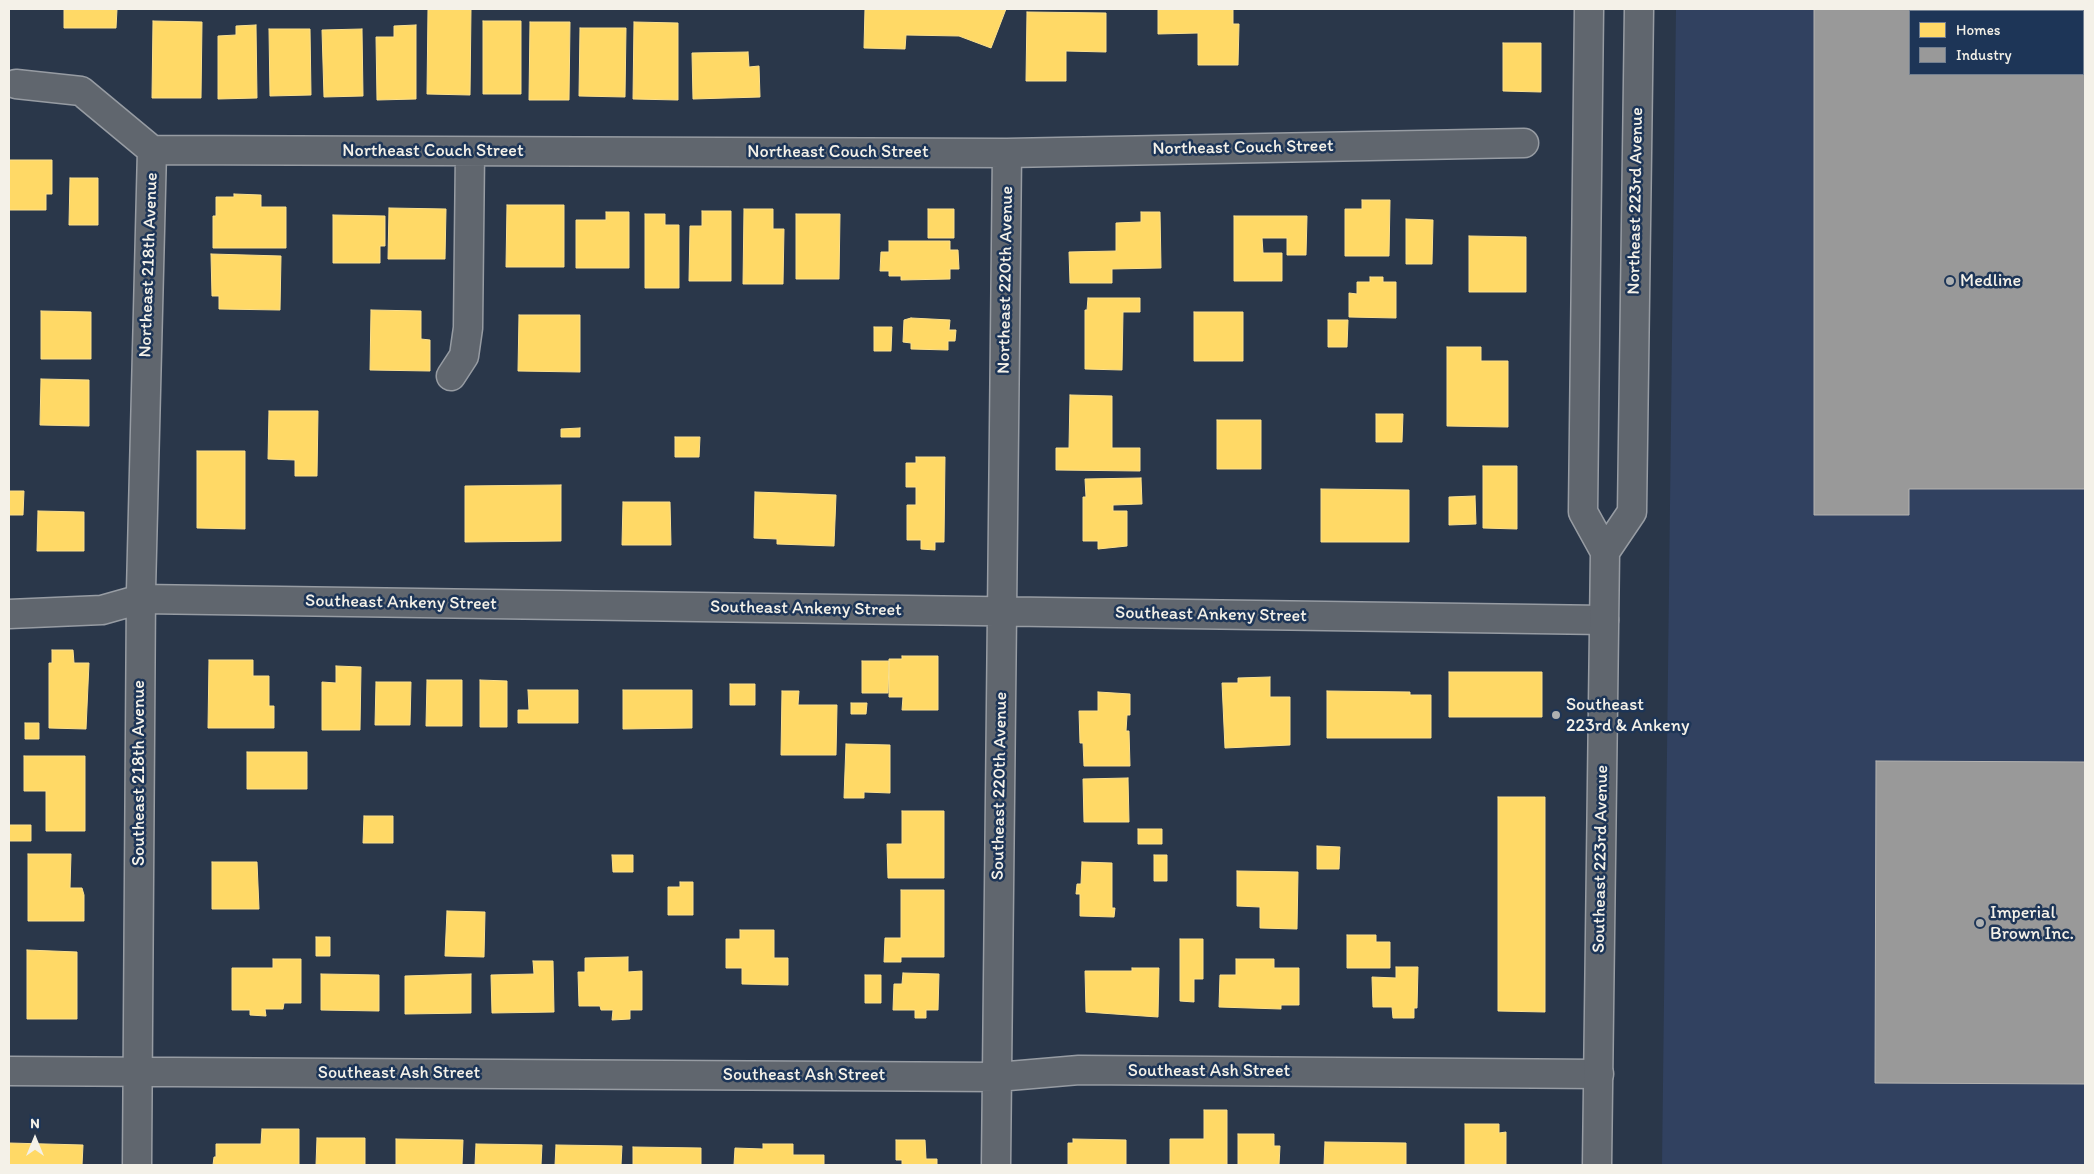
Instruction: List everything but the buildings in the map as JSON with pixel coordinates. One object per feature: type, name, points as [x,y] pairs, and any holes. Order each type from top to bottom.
[{"type":"street","name":"Southeast 223rd Avenue","points":[[1589,9],[1583,512],[1605,552],[1597,1165]]},
{"type":"street","name":"Northeast 223rd Avenue","points":[[1605,552],[1632,512],[1639,9]]},
{"type":"street","points":[[16,84],[81,91],[152,150]]},
{"type":"street","name":"Northeast Couch Street","points":[[152,150],[1007,153],[1524,143]]},
{"type":"street","name":"Northeast 218th Avenue","points":[[146,381],[152,150]]},
{"type":"street","points":[[451,376],[464,356],[468,328],[470,152]]},
{"type":"street","name":"Northeast 220th Avenue","points":[[1004,407],[1007,153]]},
{"type":"street","name":"Southeast 218th Avenue","points":[[138,1165],[140,599],[146,381]]},
{"type":"street","name":"Southeast 220th Avenue","points":[[996,1165],[1004,407]]},
{"type":"street","name":"Southeast Ankeny Street","points":[[9,614],[102,610],[140,599],[1604,620]]},
{"type":"street","name":"Southeast Ash Street","points":[[9,1071],[997,1077],[1079,1070],[1598,1074]]},
{"type":"shaded area","points":[[1676,9],[2085,9],[2085,1165],[1662,1165]]},
{"type":"place","name":"Medline","points":[[1950,281]]},
{"type":"place","name":"Southeast 223rd & Ankeny","points":[[1556,715]]},
{"type":"place","name":"Imperial Brown Inc.","points":[[1980,923]]}]
